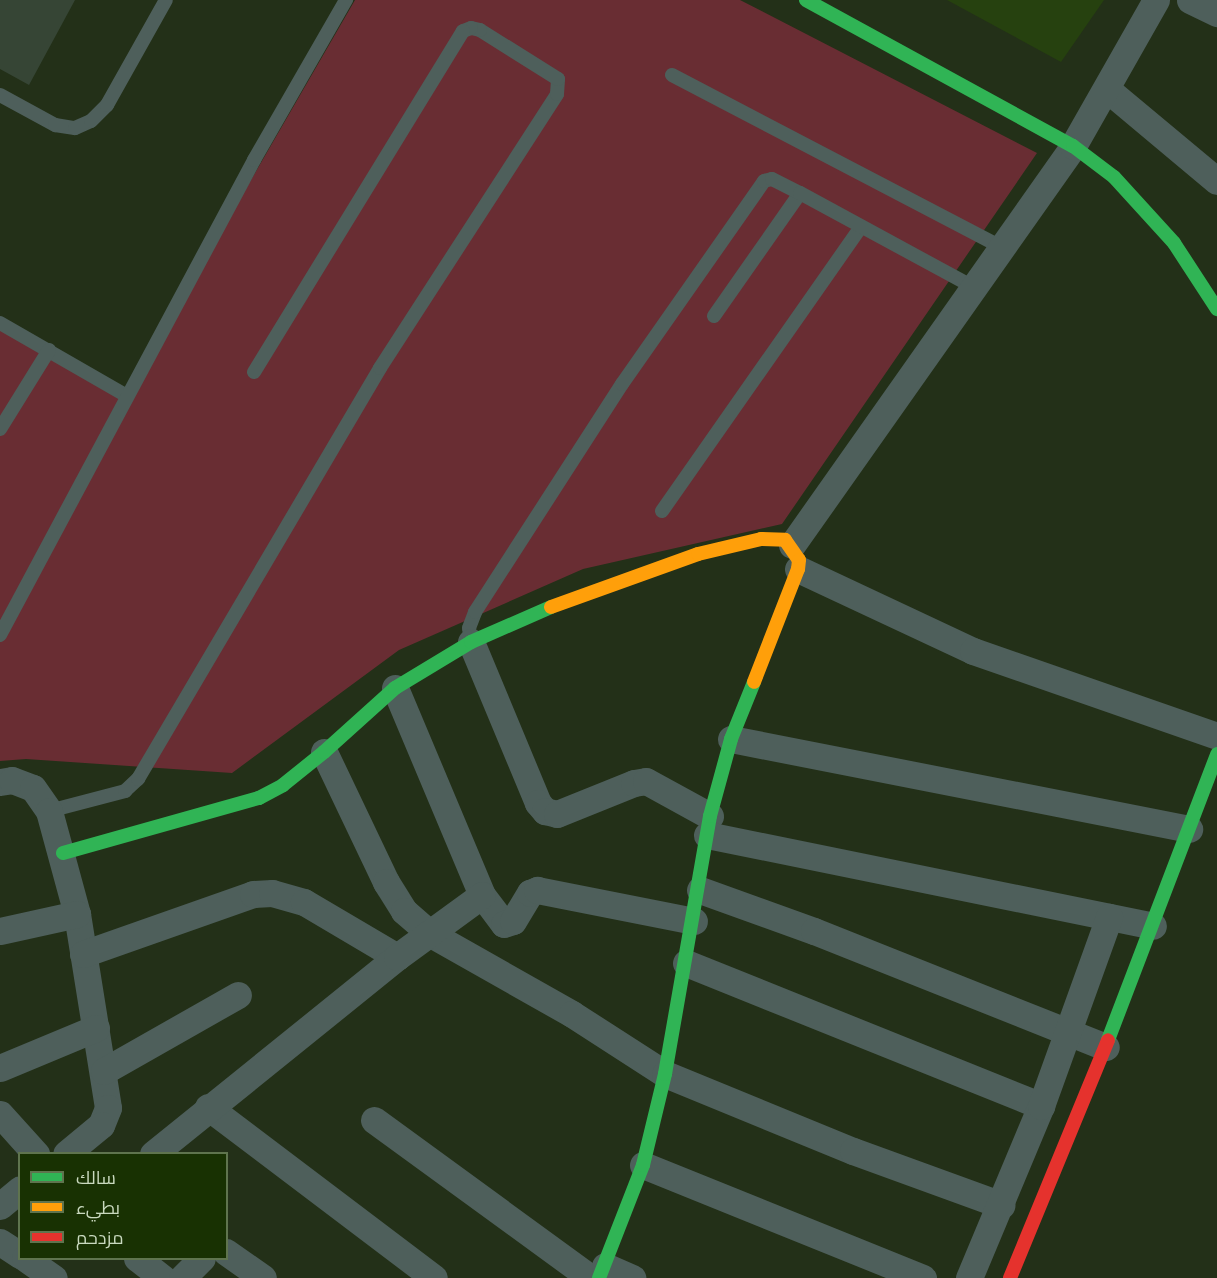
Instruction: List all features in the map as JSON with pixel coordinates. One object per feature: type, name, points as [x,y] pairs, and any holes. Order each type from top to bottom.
[{"type":"street","points":[[806,0],[1073,146],[1114,177],[1143,206],[1174,243],[1217,309]]},
{"type":"street","points":[[598,1274],[643,1165],[665,1074],[700,890],[709,826],[731,739],[795,557],[1073,146],[1108,90],[1155,0]]},
{"type":"street","points":[[1190,0],[1217,13]]},
{"type":"street","points":[[1108,90],[1217,181]]},
{"type":"street","points":[[63,853],[259,798],[283,785],[324,752],[395,688],[471,642],[640,573],[698,554],[761,539],[785,540],[795,557],[973,651],[1217,736]]},
{"type":"street","points":[[471,642],[538,803],[545,811],[557,814],[634,783],[646,782],[709,826],[1153,926]]},
{"type":"street","points":[[395,688],[482,895],[504,924],[513,921],[530,893],[537,890],[694,921]]},
{"type":"street","points":[[731,739],[1189,830]]},
{"type":"street","points":[[324,752],[386,882],[404,911],[429,933],[572,1014],[665,1074],[854,1151],[1001,1205]]},
{"type":"street","points":[[1010,1278],[1106,1047],[1217,754]]},
{"type":"street","points":[[0,782],[12,780],[33,788],[49,811],[63,853],[77,914],[104,1071],[108,1108],[101,1125],[97,1145],[73,1152]]},
{"type":"street","points":[[700,890],[814,931],[1106,1047]]},
{"type":"street","points":[[83,954],[253,894],[272,893],[304,902],[397,957]]},
{"type":"street","points":[[155,1152],[208,1107],[397,957],[482,895]]},
{"type":"street","points":[[0,931],[77,914]]},
{"type":"street","points":[[969,1278],[1041,1106],[1109,917]]},
{"type":"street","points":[[686,963],[1041,1106]]},
{"type":"street","points":[[104,1071],[238,995]]},
{"type":"street","points":[[0,1068],[96,1028]]},
{"type":"street","points":[[208,1107],[434,1278]]},
{"type":"street","points":[[0,1114],[34,1152]]},
{"type":"street","points":[[374,1120],[598,1274],[632,1278]]},
{"type":"street","points":[[643,1165],[862,1266],[923,1278]]},
{"type":"street","points":[[0,1173],[18,1188]]},
{"type":"street","points":[[0,1206],[18,1190]]},
{"type":"street","points":[[0,1242],[18,1254]]},
{"type":"street","points":[[228,1253],[263,1278]]},
{"type":"street","points":[[28,1260],[54,1278]]},
{"type":"street","points":[[140,1260],[163,1278]]},
{"type":"street","points":[[182,1278],[200,1260]]},
{"type":"lane","points":[[0,95],[55,125],[75,128],[91,121],[106,105],[166,0]]},
{"type":"lane","points":[[0,634],[127,396],[346,0]]},
{"type":"lane","points":[[49,811],[125,791],[138,779],[380,368],[557,94],[558,79],[480,30],[471,27],[464,31],[254,372]]},
{"type":"lane","points":[[672,75],[1003,248]]},
{"type":"lane","points":[[471,642],[469,628],[475,612],[622,384],[759,185],[772,179],[975,288]]},
{"type":"lane","points":[[714,316],[800,193]]},
{"type":"lane","points":[[662,511],[861,227]]},
{"type":"lane","points":[[0,323],[127,396]]},
{"type":"lane","points":[[0,429],[49,350]]},
{"type":"shaded area","points":[[355,0],[740,0],[1037,153],[782,524],[583,569],[399,650],[232,773],[26,759],[0,761],[0,328],[129,391]]},
{"type":"shaded area","points":[[947,0],[1104,0],[1061,62]]},
{"type":"building","points":[[0,0],[75,0],[29,85],[0,69]]},
{"type":"traffic: fast","points":[[806,0],[1073,146],[1114,177],[1174,243],[1217,309]]},
{"type":"traffic: fast","points":[[63,853],[259,798],[283,785],[324,752],[395,688],[471,642],[551,607]]},
{"type":"traffic: fast","points":[[599,1278],[643,1165],[665,1074],[710,816],[731,739],[754,682]]},
{"type":"traffic: fast","points":[[1108,1040],[1217,754]]},
{"type":"traffic: slow","points":[[551,607],[698,554],[761,539],[785,540],[799,560],[798,569],[754,682]]},
{"type":"traffic: jam","points":[[1010,1278],[1108,1040]]}]
